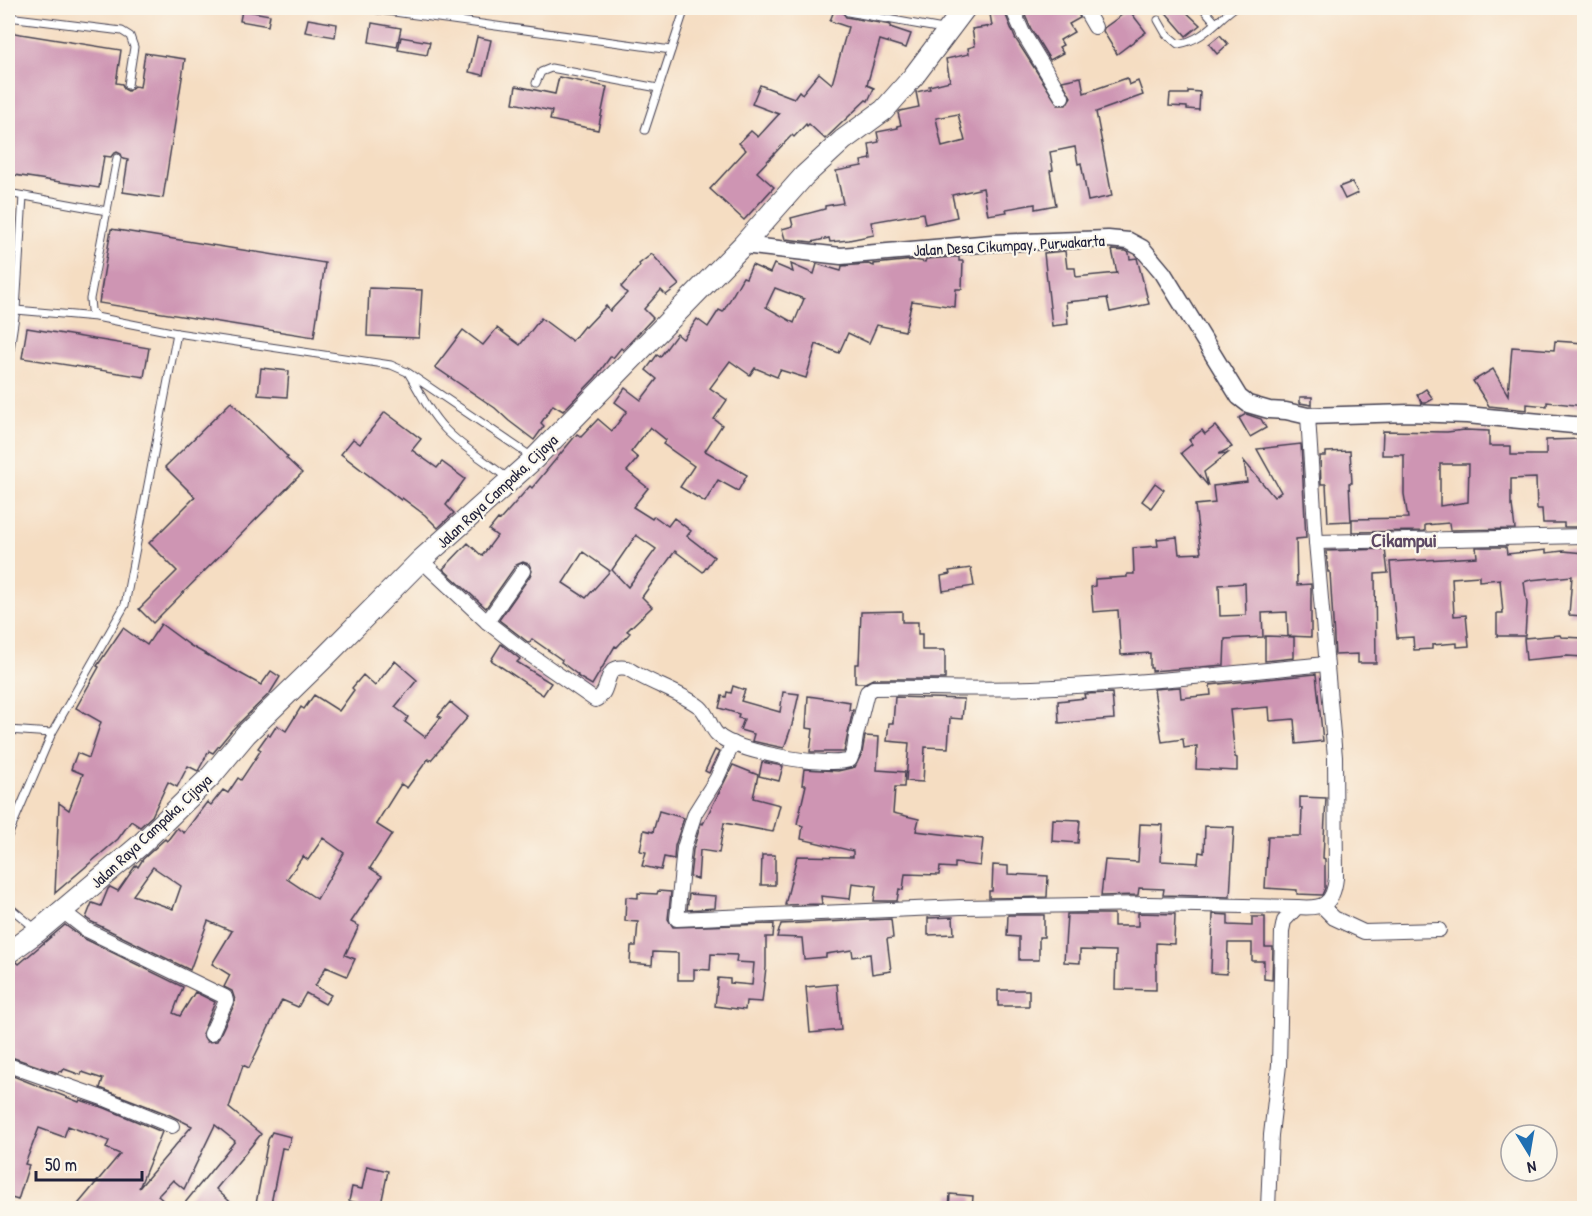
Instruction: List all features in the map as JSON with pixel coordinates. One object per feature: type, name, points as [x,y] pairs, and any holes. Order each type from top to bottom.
[{"type":"main road","name":"Jalan Raya Campaka, Cijaya","points":[[8,953],[107,875],[211,776],[246,734],[421,560],[534,459],[743,245],[804,176],[843,140],[884,110],[965,8]]},
{"type":"street","points":[[1011,8],[1023,33],[1062,97]]},
{"type":"street","points":[[1084,8],[1095,27]]},
{"type":"street","name":"Jalan Desa Cikumpay, Purwakarta","points":[[743,245],[841,256],[993,243],[1108,239],[1129,241],[1142,248],[1163,273],[1239,397],[1248,404],[1308,416],[1467,415],[1584,426]]},
{"type":"street","points":[[733,743],[717,778],[695,813],[692,822],[684,848],[677,919],[961,907],[1149,904],[1316,908],[1322,906],[1335,892],[1335,757],[1325,664],[1308,416]]},
{"type":"street","points":[[1316,542],[1584,537]]},
{"type":"street","points":[[421,560],[487,622],[594,700],[599,699],[603,694],[613,669],[627,668],[700,708],[717,735],[733,743],[781,758],[837,762],[850,760],[867,692],[873,688],[1035,688],[1147,681],[1325,664]]},
{"type":"street","points":[[487,622],[523,571]]},
{"type":"street","points":[[1322,906],[1334,918],[1364,932],[1439,930]]},
{"type":"street","points":[[1268,1209],[1271,1135],[1279,1065],[1282,931],[1284,921],[1297,907]]},
{"type":"street","points":[[62,910],[87,930],[225,997],[226,1001],[211,1034]]},
{"type":"street","points":[[8,1065],[108,1100],[172,1126]]},
{"type":"lane","points":[[365,8],[671,50]]},
{"type":"lane","points":[[645,130],[685,8]]},
{"type":"lane","points":[[1203,8],[1215,22]]},
{"type":"lane","points":[[1158,20],[1166,34],[1178,44],[1198,38],[1234,8]]},
{"type":"lane","points":[[848,12],[949,30]]},
{"type":"lane","points":[[8,17],[122,32],[130,36],[134,47],[128,85]]},
{"type":"lane","points":[[536,83],[541,72],[551,68],[658,88]]},
{"type":"lane","points":[[96,317],[91,310],[90,299],[117,158]]},
{"type":"lane","points":[[8,193],[107,211]]},
{"type":"lane","points":[[8,362],[16,309],[22,196]]},
{"type":"lane","points":[[16,309],[96,317],[177,333],[391,365],[408,372],[534,459]]},
{"type":"lane","points":[[8,836],[52,733],[124,605],[177,333]]},
{"type":"lane","points":[[408,372],[432,413],[444,428],[510,481]]},
{"type":"lane","points":[[8,730],[52,733]]},
{"type":"lane","points":[[8,906],[38,931]]},
{"type":"building","points":[[835,8],[845,8],[843,13],[846,17],[891,25],[890,27],[911,34],[906,48],[880,40],[867,85],[874,88],[868,101],[866,100],[825,139],[809,124],[807,126],[806,124],[794,137],[792,135],[757,172],[774,187],[744,220],[710,189],[746,150],[739,143],[751,131],[758,137],[779,114],[752,104],[760,85],[794,98],[799,91],[802,94],[819,73],[832,84],[848,27],[830,21]]},
{"type":"building","points":[[855,8],[897,8],[894,15]]},
{"type":"building","points":[[989,8],[1003,8],[1015,38],[1058,105],[1066,105],[1071,97],[1062,81],[1081,77],[1084,93],[1127,78],[1129,85],[1138,81],[1143,95],[1096,112],[1112,196],[1088,201],[1081,163],[1078,164],[1075,147],[1050,152],[1053,170],[1050,171],[1056,205],[1035,209],[1035,204],[988,215],[983,188],[952,195],[957,217],[925,224],[923,213],[871,222],[874,235],[849,240],[830,242],[829,238],[812,242],[785,239],[782,229],[793,226],[791,218],[825,209],[825,206],[843,203],[836,171],[862,166],[861,161],[871,159],[869,144],[879,142],[877,132],[898,128],[897,126],[901,125],[898,113],[900,111],[919,107],[916,92],[950,81],[946,59],[969,54],[968,48],[975,46],[972,29],[992,26]],"holes":[[[958,114],[965,141],[942,147],[936,118]]]},
{"type":"building","points":[[1035,8],[1075,8],[1080,18],[1069,24],[1074,32],[1060,40],[1063,45],[1059,47],[1063,53],[1050,60],[1024,13]]},
{"type":"building","points":[[1162,8],[1182,8],[1200,25],[1186,36]]},
{"type":"building","points":[[242,10],[270,15],[268,26],[240,21]]},
{"type":"building","points":[[1129,10],[1146,32],[1117,54],[1103,31]]},
{"type":"building","points":[[308,19],[337,24],[335,37],[305,32]]},
{"type":"building","points":[[372,23],[401,28],[397,47],[369,42]]},
{"type":"building","points":[[8,32],[121,50],[116,83],[122,84],[128,91],[134,86],[140,87],[145,53],[185,59],[163,198],[123,192],[128,160],[123,159],[117,152],[111,157],[104,156],[99,188],[8,174]]},
{"type":"building","points":[[1220,35],[1228,44],[1217,54],[1209,44]]},
{"type":"building","points":[[401,37],[430,42],[427,55],[398,50]]},
{"type":"building","points":[[477,37],[491,40],[483,75],[469,72]]},
{"type":"building","points":[[559,77],[607,87],[598,130],[550,120],[552,111],[513,103],[516,86],[555,94]]},
{"type":"building","points":[[1188,91],[1200,92],[1199,110],[1169,106],[1170,94],[1188,94]]},
{"type":"building","points":[[1352,182],[1358,193],[1345,199],[1339,187]]},
{"type":"building","points":[[111,229],[325,263],[314,337],[99,303]]},
{"type":"building","points":[[1112,250],[1126,251],[1130,259],[1137,258],[1149,304],[1110,312],[1107,298],[1066,302],[1068,324],[1052,326],[1044,253],[1065,251],[1067,268],[1075,268],[1076,277],[1117,273]]},
{"type":"building","points":[[652,254],[679,285],[666,295],[661,290],[644,309],[653,318],[623,350],[621,348],[613,358],[611,356],[596,377],[563,411],[553,405],[541,423],[544,426],[534,440],[495,408],[435,367],[463,330],[483,345],[497,328],[520,345],[541,318],[572,341],[584,326],[586,327],[606,306],[610,311],[627,293],[621,287],[640,266],[639,264]]},
{"type":"building","points":[[959,257],[959,261],[963,261],[962,289],[956,289],[955,307],[912,301],[905,331],[877,325],[869,343],[848,333],[839,353],[816,344],[806,378],[780,370],[777,377],[755,368],[750,375],[730,361],[710,388],[727,400],[714,419],[722,425],[705,451],[747,475],[738,491],[718,480],[705,502],[680,487],[694,466],[663,444],[666,440],[650,427],[631,452],[638,458],[627,471],[648,488],[633,507],[652,519],[654,516],[668,526],[674,518],[691,531],[687,536],[714,557],[703,572],[675,551],[642,597],[652,607],[627,631],[630,633],[617,647],[615,646],[592,685],[577,676],[561,662],[562,660],[532,639],[529,643],[499,620],[530,576],[532,571],[529,564],[523,562],[516,565],[486,608],[443,569],[468,543],[482,556],[497,536],[489,530],[530,486],[532,488],[577,434],[581,437],[598,419],[612,431],[627,411],[615,402],[625,388],[641,400],[657,379],[646,370],[657,355],[660,357],[677,334],[683,339],[697,319],[708,327],[719,310],[723,312],[752,265],[770,273],[774,264],[793,272],[791,264],[814,274],[817,264],[841,271],[842,266],[868,264],[874,266],[874,264],[914,260],[925,262],[926,259]],"holes":[[[775,288],[804,299],[794,323],[766,307]],[[636,535],[656,549],[628,587],[612,570]],[[583,552],[610,571],[586,598],[563,583]]]},
{"type":"building","points":[[369,288],[422,290],[419,338],[367,336]]},
{"type":"building","points":[[27,328],[149,348],[144,377],[22,358]]},
{"type":"building","points":[[1555,341],[1584,343],[1584,406],[1547,402],[1547,406],[1527,404],[1527,410],[1489,406],[1473,381],[1493,369],[1508,395],[1512,347],[1554,350]]},
{"type":"building","points":[[261,368],[289,371],[287,397],[258,395]]},
{"type":"building","points":[[1426,389],[1433,399],[1422,403],[1417,395]]},
{"type":"building","points":[[1300,397],[1312,397],[1312,405],[1300,403]]},
{"type":"building","points":[[231,402],[302,473],[153,623],[139,609],[177,571],[149,543],[195,497],[165,467]]},
{"type":"building","points":[[385,412],[421,439],[412,450],[437,468],[442,462],[465,479],[446,505],[454,513],[438,528],[425,515],[402,498],[401,500],[341,454],[353,439],[360,444]]},
{"type":"building","points":[[1246,414],[1261,419],[1266,428],[1250,437],[1239,418]]},
{"type":"building","points":[[1215,426],[1232,447],[1219,454],[1228,453],[1204,472],[1208,486],[1181,453],[1192,444],[1189,440],[1202,430],[1205,434]]},
{"type":"building","points":[[1383,431],[1489,431],[1489,446],[1511,446],[1511,455],[1546,455],[1546,440],[1584,439],[1584,527],[1564,527],[1564,523],[1543,523],[1542,509],[1537,509],[1536,478],[1511,479],[1511,506],[1515,529],[1450,530],[1449,523],[1425,525],[1425,531],[1352,532],[1352,519],[1408,518],[1404,494],[1404,455],[1382,455]],"holes":[[[1440,464],[1469,464],[1468,502],[1440,506]]]},
{"type":"building","points":[[1301,444],[1306,538],[1296,539],[1297,585],[1311,584],[1311,637],[1288,636],[1287,612],[1262,613],[1263,637],[1225,639],[1224,665],[1152,671],[1150,653],[1121,655],[1118,610],[1093,612],[1091,587],[1095,586],[1095,579],[1127,577],[1127,574],[1134,574],[1133,548],[1158,546],[1157,539],[1177,537],[1179,554],[1201,553],[1195,505],[1215,503],[1213,486],[1247,482],[1244,461],[1274,497],[1281,492],[1257,449]],"holes":[[[1245,583],[1246,615],[1220,616],[1219,585]]]},
{"type":"building","points":[[1350,451],[1351,521],[1328,522],[1326,484],[1321,484],[1320,456],[1326,456],[1326,452]]},
{"type":"building","points":[[1155,483],[1164,490],[1151,508],[1142,501]]},
{"type":"building","points":[[1476,547],[1506,547],[1507,554],[1546,550],[1546,553],[1563,551],[1584,553],[1584,616],[1569,615],[1572,576],[1530,580],[1524,582],[1527,604],[1525,636],[1497,636],[1497,613],[1503,613],[1500,579],[1479,581],[1479,576],[1452,578],[1454,616],[1466,615],[1469,646],[1457,647],[1457,643],[1432,645],[1432,649],[1414,650],[1413,637],[1397,638],[1390,562],[1477,557]]},
{"type":"building","points":[[1385,549],[1388,573],[1375,574],[1376,663],[1358,663],[1358,654],[1335,655],[1330,572],[1328,572],[1326,551]]},
{"type":"building","points":[[971,568],[974,586],[943,591],[941,576],[950,574],[949,571]]},
{"type":"building","points":[[902,611],[902,622],[918,622],[918,634],[922,634],[922,650],[945,650],[945,679],[873,679],[865,683],[855,683],[855,664],[859,664],[861,612]]},
{"type":"building","points":[[161,624],[191,646],[261,685],[271,671],[280,677],[270,693],[232,730],[213,753],[209,751],[198,771],[188,766],[177,787],[168,782],[152,816],[140,827],[131,821],[118,839],[55,893],[59,803],[69,810],[83,774],[71,769],[77,753],[89,758],[101,722],[76,708],[99,667],[97,666],[123,628],[147,645]]},
{"type":"building","points":[[1560,635],[1561,637],[1584,638],[1584,657],[1567,656],[1526,660],[1524,638]]},
{"type":"building","points":[[1265,636],[1294,637],[1294,658],[1265,661]]},
{"type":"building","points":[[501,644],[520,659],[517,662],[551,683],[543,695],[491,660]]},
{"type":"building","points":[[395,661],[417,680],[395,707],[408,717],[405,722],[425,737],[450,702],[468,717],[430,761],[428,759],[407,788],[401,784],[376,824],[392,834],[370,868],[382,876],[351,922],[359,926],[345,955],[355,959],[347,976],[326,967],[315,986],[331,995],[325,1004],[306,993],[298,1007],[282,1000],[249,1068],[243,1065],[229,1108],[261,1134],[216,1189],[238,1209],[180,1209],[235,1141],[215,1125],[184,1189],[173,1180],[158,1196],[173,1209],[74,1209],[120,1154],[106,1148],[109,1141],[68,1126],[64,1137],[39,1128],[25,1164],[29,1165],[18,1200],[8,1197],[8,1074],[79,1102],[80,1100],[105,1108],[162,1132],[139,1188],[192,1126],[100,1088],[103,1079],[64,1069],[58,1073],[8,1056],[8,965],[17,962],[19,964],[65,925],[83,938],[183,987],[173,1013],[180,1016],[195,992],[215,1002],[202,1034],[207,1042],[217,1041],[235,1000],[232,991],[224,987],[230,975],[212,964],[232,931],[208,921],[190,970],[86,918],[92,903],[101,906],[110,887],[118,891],[136,865],[138,867],[143,859],[165,839],[167,841],[177,828],[184,833],[207,802],[211,805],[223,790],[228,793],[238,778],[241,780],[261,750],[258,748],[268,734],[270,736],[277,725],[286,731],[301,707],[304,709],[314,695],[339,711],[354,690],[352,688],[363,675],[375,686]],"holes":[[[323,838],[344,853],[317,899],[287,879],[303,856],[308,860]],[[153,867],[181,886],[173,909],[133,895]]]},
{"type":"building","points":[[1316,674],[1323,741],[1296,744],[1294,719],[1270,721],[1269,707],[1230,710],[1237,771],[1196,769],[1197,746],[1184,748],[1183,739],[1162,742],[1154,689],[1180,687],[1181,698],[1211,695],[1210,685]]},
{"type":"building","points":[[733,686],[745,690],[741,701],[780,712],[783,692],[799,694],[784,748],[752,741],[754,734],[740,730],[744,719],[738,718],[739,714],[719,708],[722,696],[726,697],[727,692],[731,693]]},
{"type":"building","points":[[1112,693],[1114,719],[1059,723],[1058,701],[1085,698],[1084,694]]},
{"type":"building","points":[[808,696],[850,702],[849,710],[853,710],[844,752],[810,752],[813,729],[806,728]]},
{"type":"building","points":[[895,697],[964,699],[962,719],[950,718],[948,748],[925,747],[923,782],[906,781],[909,743],[887,741],[889,723],[893,723]]},
{"type":"building","points":[[865,736],[879,737],[877,770],[905,772],[904,787],[895,787],[893,813],[919,819],[916,831],[983,839],[980,866],[955,863],[955,868],[940,867],[939,875],[905,874],[903,890],[899,889],[897,901],[874,901],[876,886],[852,883],[850,899],[821,896],[822,904],[785,905],[797,856],[853,857],[853,851],[801,839],[803,826],[797,824],[806,785],[802,785],[804,769],[838,771],[855,767],[862,753]]},
{"type":"building","points":[[715,750],[719,752],[709,773],[705,771]]},
{"type":"building","points":[[762,762],[783,766],[779,781],[759,776]]},
{"type":"building","points":[[733,765],[758,775],[753,798],[780,805],[773,832],[724,823],[719,853],[700,850],[698,879],[690,877],[693,850],[701,823],[703,824]]},
{"type":"building","points":[[1300,797],[1326,798],[1323,858],[1325,859],[1325,888],[1322,895],[1297,894],[1297,890],[1265,888],[1268,836],[1301,836]]},
{"type":"building","points":[[659,811],[684,818],[675,846],[674,859],[664,857],[661,870],[642,866],[646,852],[640,851],[644,830],[653,832]]},
{"type":"building","points":[[1053,819],[1080,820],[1078,843],[1052,841]]},
{"type":"building","points":[[1140,824],[1163,825],[1161,861],[1198,863],[1199,852],[1204,853],[1205,826],[1234,827],[1230,897],[1163,895],[1164,889],[1139,888],[1138,895],[1101,896],[1105,860],[1138,862]]},
{"type":"building","points":[[762,855],[775,855],[775,885],[761,885]]},
{"type":"building","points":[[993,865],[1008,866],[1008,874],[1048,876],[1047,897],[989,898],[989,891],[992,891]]},
{"type":"building","points":[[658,891],[671,892],[668,919],[673,927],[774,924],[773,937],[766,937],[766,967],[762,1002],[746,1001],[745,1010],[715,1006],[718,978],[730,979],[730,983],[752,985],[754,963],[736,962],[737,955],[711,954],[710,970],[694,969],[694,980],[678,980],[678,953],[653,952],[652,965],[630,963],[631,946],[636,946],[638,922],[625,921],[626,897],[638,898],[638,893],[657,894]]},
{"type":"building","points":[[689,894],[716,896],[715,908],[687,910]]},
{"type":"building","points":[[1138,913],[1175,914],[1174,944],[1156,943],[1156,990],[1115,989],[1116,951],[1080,950],[1080,963],[1064,962],[1067,914],[1114,914],[1114,926],[1138,926]]},
{"type":"building","points":[[1213,914],[1228,915],[1228,925],[1252,926],[1252,917],[1265,917],[1265,947],[1273,947],[1272,980],[1264,979],[1264,961],[1252,961],[1252,943],[1228,943],[1227,974],[1211,973]]},
{"type":"building","points":[[1008,915],[1044,915],[1044,937],[1039,937],[1039,960],[1019,960],[1019,937],[1007,936]]},
{"type":"building","points":[[953,917],[954,934],[928,935],[928,918]]},
{"type":"building","points":[[891,919],[893,938],[887,939],[891,971],[872,974],[870,954],[853,957],[852,950],[826,954],[826,957],[804,959],[802,938],[777,937],[781,924]]},
{"type":"building","points":[[837,984],[841,1030],[810,1033],[806,987]]},
{"type":"building","points":[[998,990],[1029,990],[1029,1006],[998,1006]]},
{"type":"building","points":[[272,1132],[291,1137],[287,1149],[282,1148],[270,1209],[255,1209],[268,1140]]},
{"type":"building","points":[[367,1166],[388,1171],[380,1209],[358,1209],[359,1203],[349,1201],[352,1187],[362,1189]]},
{"type":"building","points":[[950,1194],[973,1196],[972,1209],[949,1209]]},
{"type":"district","name":"Cikampui","points":[[1404,539]]}]
